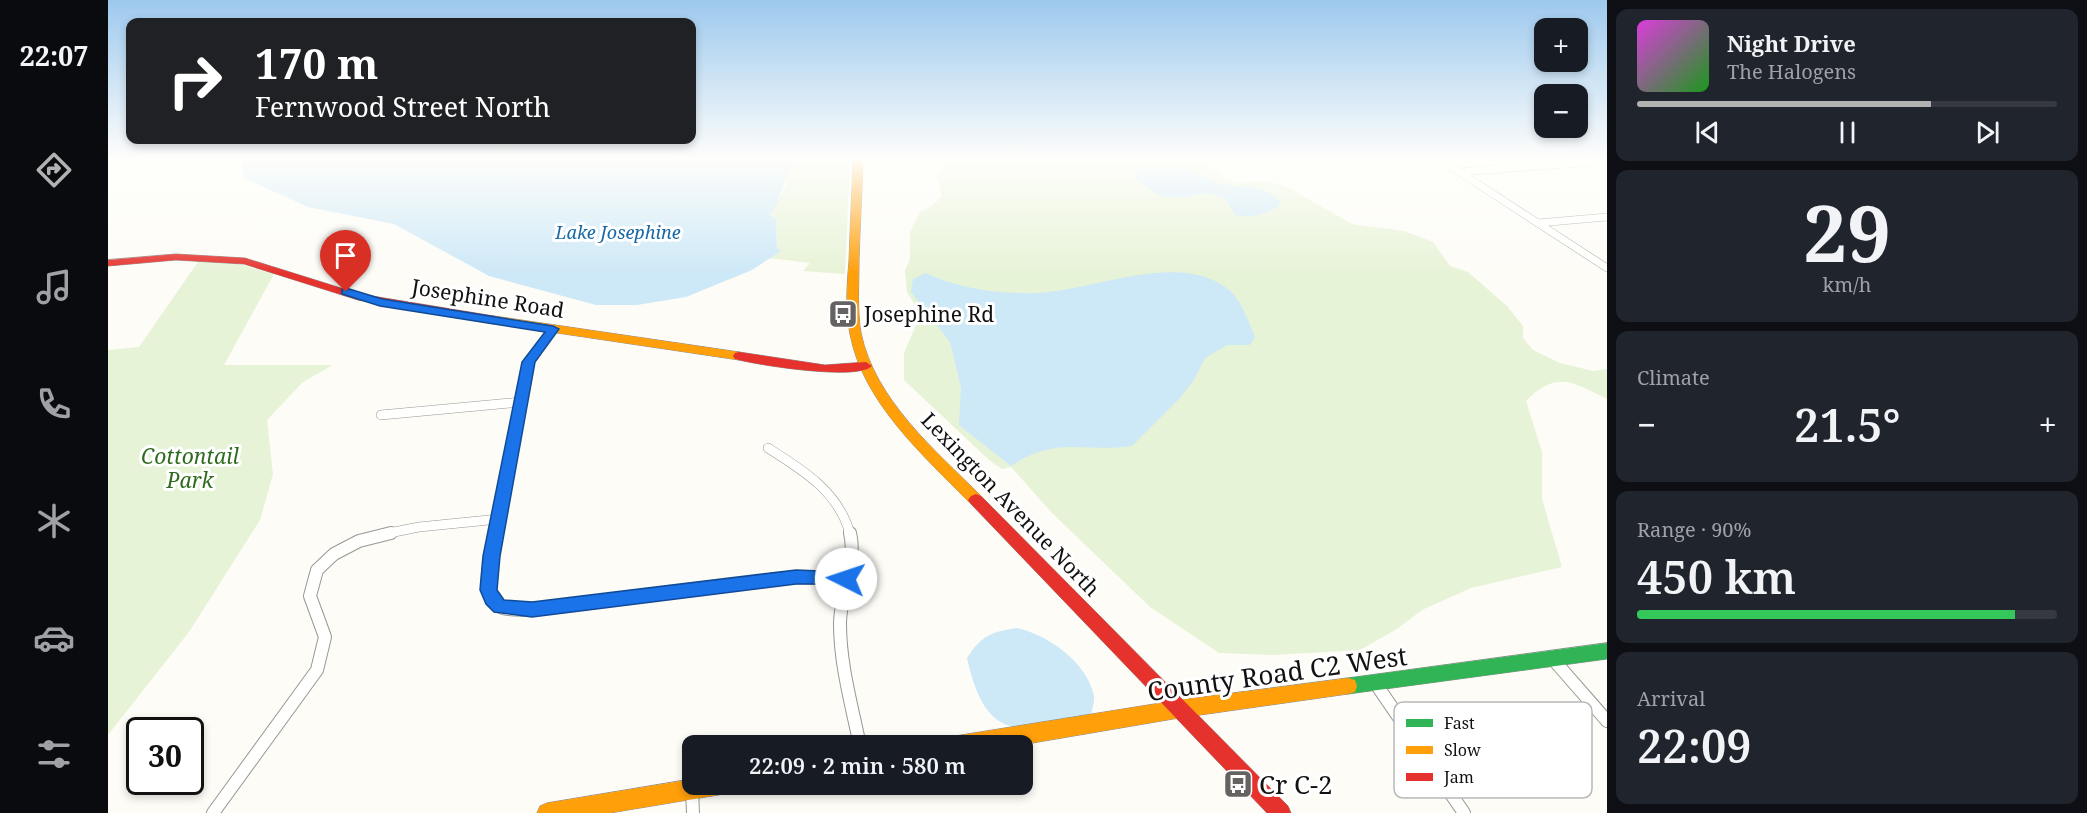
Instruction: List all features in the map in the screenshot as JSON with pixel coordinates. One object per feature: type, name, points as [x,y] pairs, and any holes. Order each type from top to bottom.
[{"type":"street","name":"Lexington Avenue North","points":[[856,198],[852,309],[856,342],[866,366],[884,397],[914,436],[1281,813]]},
{"type":"street","points":[[1499,198],[1607,268]]},
{"type":"street","points":[[1538,224],[1607,217]]},
{"type":"street","name":"Josephine Road","points":[[108,263],[174,256],[227,258],[245,261],[380,302],[825,369],[866,366]]},
{"type":"street","points":[[553,329],[529,362],[488,575],[492,599],[500,607],[532,610],[796,577],[846,579]]},
{"type":"street","points":[[381,414],[521,402]]},
{"type":"street","points":[[768,448],[818,482],[841,506],[852,534],[841,642],[858,735]]},
{"type":"street","points":[[213,813],[317,670],[326,643],[325,629],[310,598],[310,589],[314,578],[331,557],[343,548],[369,537],[499,519]]},
{"type":"street","name":"County Road C2 West","points":[[1022,735],[1179,709],[1607,651]]},
{"type":"street","points":[[1552,658],[1590,702]]},
{"type":"street","points":[[1376,684],[1394,710]]},
{"type":"street","points":[[1592,704],[1607,721]]},
{"type":"street","points":[[547,813],[682,792]]},
{"type":"street","points":[[692,795],[693,813]]},
{"type":"street","points":[[1454,798],[1464,813]]},
{"type":"green space","points":[[780,198],[848,198],[845,274],[803,271],[810,263],[769,258],[777,249],[777,233],[770,216]]},
{"type":"green space","points":[[940,198],[1306,198],[1352,224],[1404,231],[1433,242],[1450,266],[1468,272],[1507,306],[1523,326],[1523,338],[1533,350],[1560,363],[1593,371],[1607,369],[1607,399],[1574,384],[1556,382],[1537,391],[1526,401],[1542,452],[1542,499],[1562,567],[1471,588],[1422,610],[1397,629],[1360,650],[1273,655],[1219,653],[1150,607],[1052,513],[1011,467],[1002,469],[989,460],[904,380],[904,353],[917,323],[918,310],[907,292],[905,270],[910,260],[910,232],[920,212],[932,206]]},
{"type":"green space","name":"Cottontail Park","points":[[200,259],[221,259],[274,274],[224,365],[333,365],[303,382],[267,420],[273,474],[260,520],[189,632],[108,735],[108,350],[139,347]]},
{"type":"water","name":"Lake Josephine","points":[[288,198],[779,198],[770,215],[776,219],[777,248],[781,251],[752,270],[686,297],[637,305],[596,305],[489,276],[394,224],[308,207]]},
{"type":"water","points":[[1223,198],[1276,198],[1280,201],[1279,206],[1268,211],[1257,215],[1241,216],[1235,215],[1226,199]]},
{"type":"water","points":[[1164,272],[1188,273],[1209,278],[1228,289],[1244,311],[1255,337],[1250,345],[1227,345],[1205,358],[1194,380],[1179,399],[1132,446],[1056,448],[1027,457],[1011,466],[959,425],[961,388],[950,342],[911,292],[913,279],[926,273],[970,288],[1034,293],[1069,289],[1140,275]]},
{"type":"water","points":[[1017,628],[1041,637],[1075,661],[1090,684],[1094,696],[1090,719],[1025,728],[1009,726],[996,719],[984,706],[975,686],[967,658],[977,644],[988,636]]},
{"type":"traffic: fast","points":[[1348,686],[1607,651]]},
{"type":"traffic: slow","points":[[857,198],[854,323],[858,344],[867,367],[892,409],[924,447],[976,500]]},
{"type":"traffic: slow","points":[[494,320],[739,356]]},
{"type":"traffic: slow","points":[[1022,735],[1179,709],[1348,686]]},
{"type":"traffic: slow","points":[[547,813],[682,791]]},
{"type":"traffic: jam","points":[[108,263],[176,257],[245,261],[358,297],[494,320]]},
{"type":"traffic: jam","points":[[739,356],[825,369],[866,366]]},
{"type":"traffic: jam","points":[[976,500],[1281,813]]},
{"type":"place","name":"Josephine Rd","points":[[843,314]]},
{"type":"place","name":"Cr C-2","points":[[1238,784]]},
{"type":"route","points":[[346,292],[380,302],[553,329],[529,362],[491,556],[488,575],[489,590],[492,599],[500,607],[532,610],[796,577],[846,579]]}]
